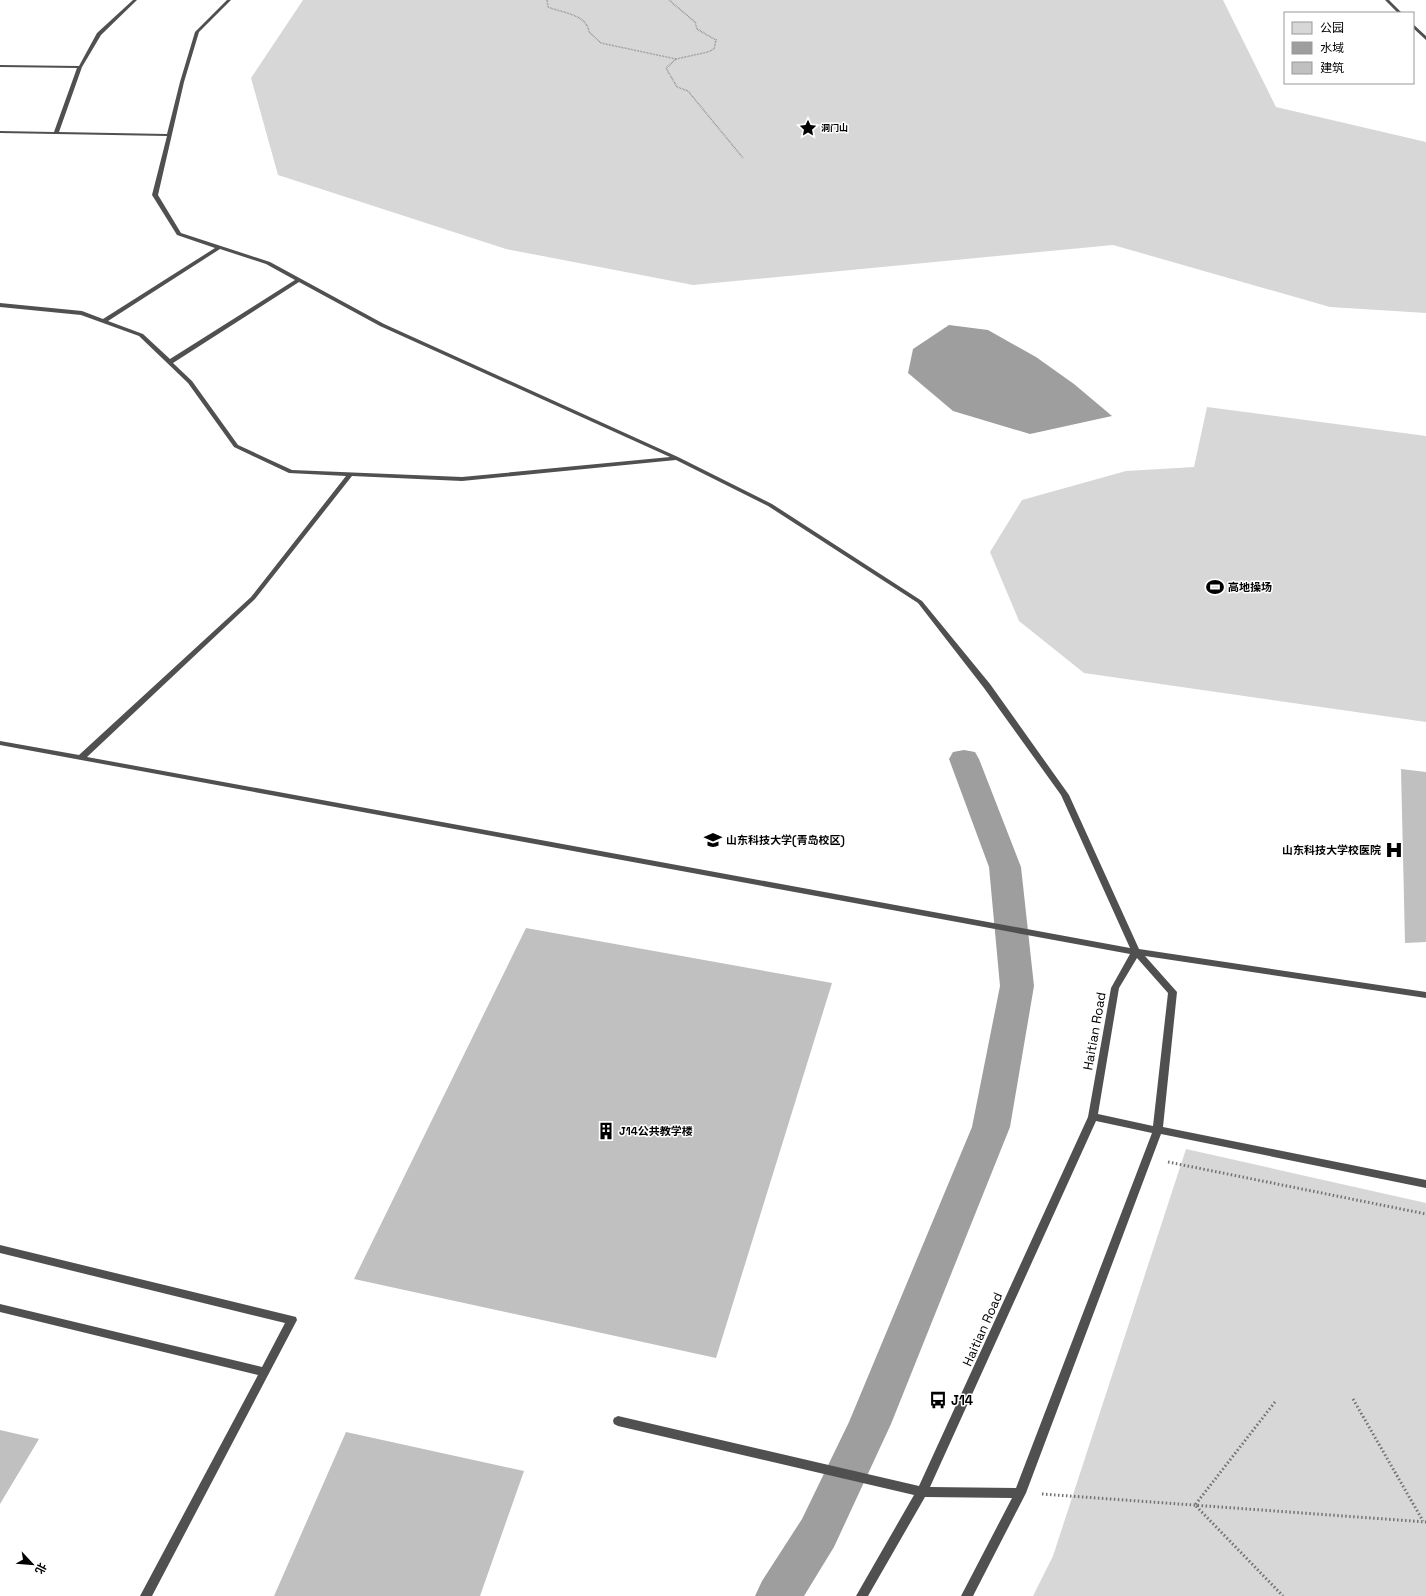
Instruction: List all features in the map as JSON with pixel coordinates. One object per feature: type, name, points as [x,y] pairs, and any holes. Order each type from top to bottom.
[{"type":"lane","points":[[56,133],[80,67],[99,34],[135,0]]},
{"type":"lane","points":[[229,0],[196,32],[182,82],[155,195],[179,234],[268,263],[382,325],[676,458],[770,505],[920,602],[987,686],[1065,795],[1136,952],[1173,992],[1158,1130],[1020,1493],[967,1596]]},
{"type":"lane","points":[[1386,0],[1399,12]]},
{"type":"lane","points":[[1414,26],[1426,39]]},
{"type":"lane","points":[[0,66],[80,67]]},
{"type":"lane","points":[[0,132],[170,135]]},
{"type":"lane","points":[[104,321],[220,247]]},
{"type":"lane","points":[[170,362],[299,280]]},
{"type":"lane","points":[[0,305],[82,313],[142,335],[190,382],[236,446],[291,472],[462,480],[676,458]]},
{"type":"lane","points":[[81,758],[254,598],[350,475]]},
{"type":"lane","points":[[0,743],[1136,952],[1426,995]]},
{"type":"lane","name":"Haitian Road","points":[[862,1596],[922,1492],[1093,1117],[1115,988],[1136,952]]},
{"type":"lane","points":[[1093,1117],[1426,1184]]},
{"type":"lane","points":[[0,1249],[292,1320],[146,1596]]},
{"type":"lane","points":[[0,1308],[265,1372]]},
{"type":"lane","points":[[618,1421],[922,1492],[1020,1493]]},
{"type":"path","points":[[547,0],[548,7],[579,18],[588,24],[590,28],[589,32],[601,43],[676,59],[708,52],[714,48],[716,40],[697,29],[695,22],[669,0]]},
{"type":"path","points":[[676,59],[666,68],[677,87],[688,91],[743,158]]},
{"type":"path","points":[[1148,1158],[1426,1214]]},
{"type":"path","points":[[1353,1399],[1424,1522]]},
{"type":"path","points":[[1195,1505],[1275,1402]]},
{"type":"path","points":[[1020,1493],[1424,1522]]},
{"type":"path","points":[[1195,1505],[1283,1596]]},
{"type":"green space","points":[[303,0],[1223,0],[1276,107],[1426,142],[1426,313],[1330,307],[1113,245],[693,285],[506,249],[278,175],[251,78]]},
{"type":"green space","name":"高地操场","points":[[1207,407],[1426,436],[1426,722],[1084,673],[1019,621],[990,552],[1022,500],[1126,471],[1194,467]]},
{"type":"green space","points":[[1186,1149],[1426,1203],[1426,1596],[1033,1596],[1053,1556]]},
{"type":"water","points":[[949,325],[988,330],[1036,357],[1074,384],[1112,416],[1030,434],[953,411],[908,373],[913,349]]},
{"type":"building","points":[[1401,769],[1426,772],[1426,942],[1405,943]]},
{"type":"building","name":"J14公共教学楼","points":[[526,928],[832,983],[716,1358],[354,1279]]},
{"type":"building","points":[[0,1430],[39,1439],[0,1504]]},
{"type":"building","points":[[346,1432],[524,1471],[480,1596],[274,1596]]},
{"type":"waterway","points":[[778,1596],[818,1533],[870,1424],[991,1127],[1017,986],[1005,867],[964,759]]},
{"type":"place","name":"洞门山","points":[[808,128]]},
{"type":"place","name":"高地操场","points":[[1215,587]]},
{"type":"place","name":"山东科技大学(青岛校区)","points":[[713,840]]},
{"type":"place","name":"山东科技大学校医院","points":[[1394,850]]},
{"type":"place","name":"J14公共教学楼","points":[[606,1131]]},
{"type":"place","name":"J14","points":[[938,1400]]}]
